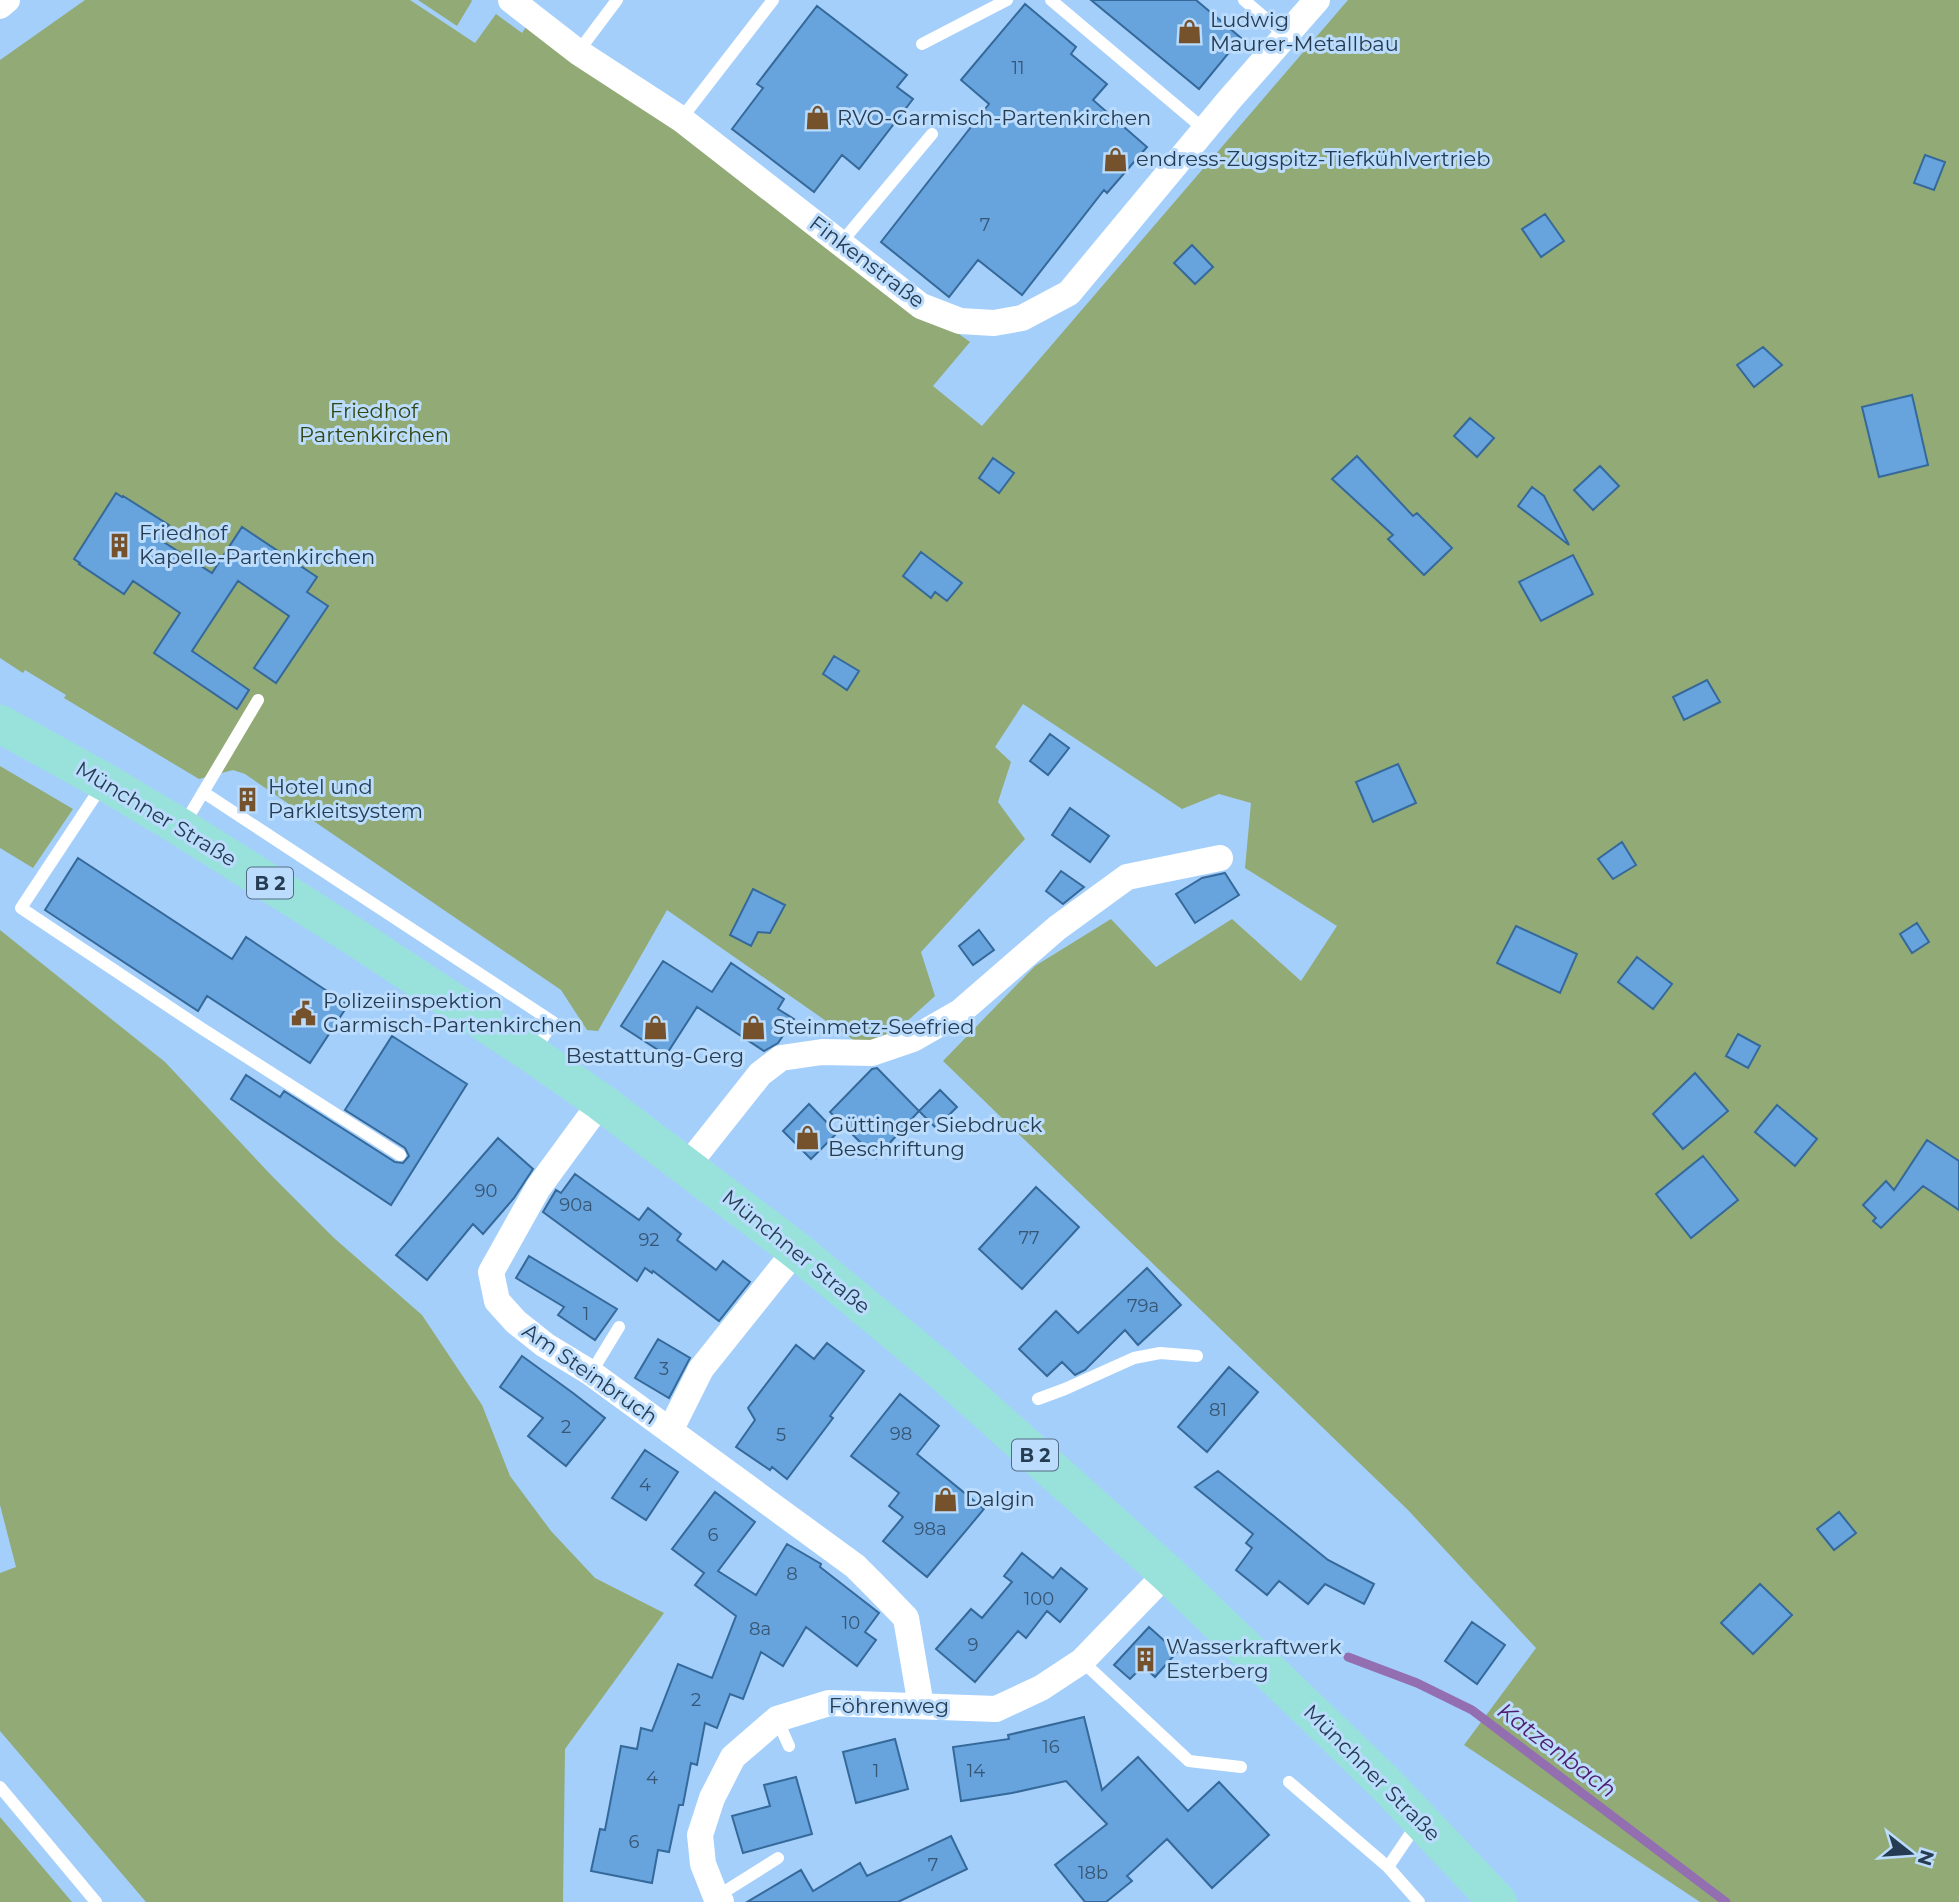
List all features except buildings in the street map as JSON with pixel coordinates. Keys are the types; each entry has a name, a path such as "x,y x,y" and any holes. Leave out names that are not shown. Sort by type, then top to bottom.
{"main road":[{"name":"Münchner Straße","path":"0,724 182,828 533,1054 687,1166 796,1250 935,1365 1167,1573 1325,1724 1498,1902"}],"street":[{"path":"0,6 7,0"},
{"name":"Finkenstraße","path":"511,0 578,52 681,119 922,306 960,321 994,323 1022,317 1069,293 1230,99 1317,0"},
{"path":"687,1166 760,1073 781,1058 822,1052 872,1053 913,1039 960,1012 1057,928 1127,877 1220,858"},
{"name":"Am Steinbruch","path":"601,1102 538,1188 491,1272 497,1301 516,1322 545,1345 591,1373 855,1566 906,1618 921,1706"},
{"name":"Am Steinbruch","path":"670,1431 701,1369 796,1250"},
{"name":"Föhrenweg","path":"718,1900 703,1864 700,1835 712,1798 733,1757 777,1720 830,1703 996,1709 1041,1688 1082,1661 1167,1573"}],"lane":[{"path":"578,52 617,0"},
{"path":"681,119 773,0"},
{"path":"922,44 1007,0"},
{"path":"1051,0 1206,130"},
{"path":"1244,0 1286,36"},
{"path":"840,244 932,134"},
{"path":"182,828 258,700"},
{"path":"105,782 21,908 201,1028 400,1155"},
{"path":"203,792 553,1022 533,1054"},
{"path":"591,1373 619,1326"},
{"path":"1038,1399 1065,1390 1134,1357 1160,1353 1197,1356"},
{"path":"1082,1661 1188,1762 1241,1768"},
{"path":"777,1720 789,1746"},
{"path":"1289,1782 1388,1867 1419,1902"},
{"path":"0,1787 96,1902"},
{"path":"1388,1867 1420,1820"},
{"path":"718,1900 778,1858"}],"green space":[{"name":"Friedhof Partenkirchen","path":"85,0 410,0 475,43 496,14 522,33 528,24 970,342 933,386 982,426 1348,0 1959,0 1959,1902 1700,1902 1464,1745 1536,1648 1408,1510 943,1061 1035,966 1111,919 1156,967 1232,919 1301,981 1337,926 1245,868 1251,803 1219,794 1182,809 1023,704 995,747 1011,762 998,802 1025,839 921,952 935,996 872,1053 667,910 598,1031 587,1030 561,990 245,774 233,770 199,779 64,698 66,695 25,670 23,673 0,658 0,60"},
{"path":"418,0 471,0 472,1 457,26"},
{"path":"0,766 73,809 33,868 0,848"},
{"path":"0,930 165,1062 334,1238 422,1315 482,1405 510,1476 551,1531 595,1578 664,1613 565,1749 563,1902 146,1902 0,1731 0,1573 16,1567 0,1505"},
{"path":"0,1817 72,1902 0,1902"}],"waterway":[{"name":"Katzenbach","path":"1348,1657 1417,1683 1472,1710 1726,1902"}],"place":[{"name":"Ludwig Maurer-Metallbau","path":"1190,32"},
{"name":"RVO-Garmisch-Partenkirchen","path":"817,118"},
{"name":"endress-Zugspitz-Tiefkühlvertrieb","path":"1116,159"},
{"name":"Friedhof Kapelle-Partenkirchen","path":"119,545"},
{"name":"Hotel und Parkleitsystem","path":"248,799"},
{"name":"Polizeiinspektion Garmisch-Partenkirchen","path":"303,1013"},
{"name":"Bestattung-Gerg","path":"655,1027"},
{"name":"Steinmetz-Seefried","path":"753,1027"},
{"name":"Güttinger Siebdruck Beschriftung","path":"808,1137"},
{"name":"Dalgin","path":"945,1499"},
{"name":"Wasserkraftwerk Esterberg","path":"1146,1659"}]}
